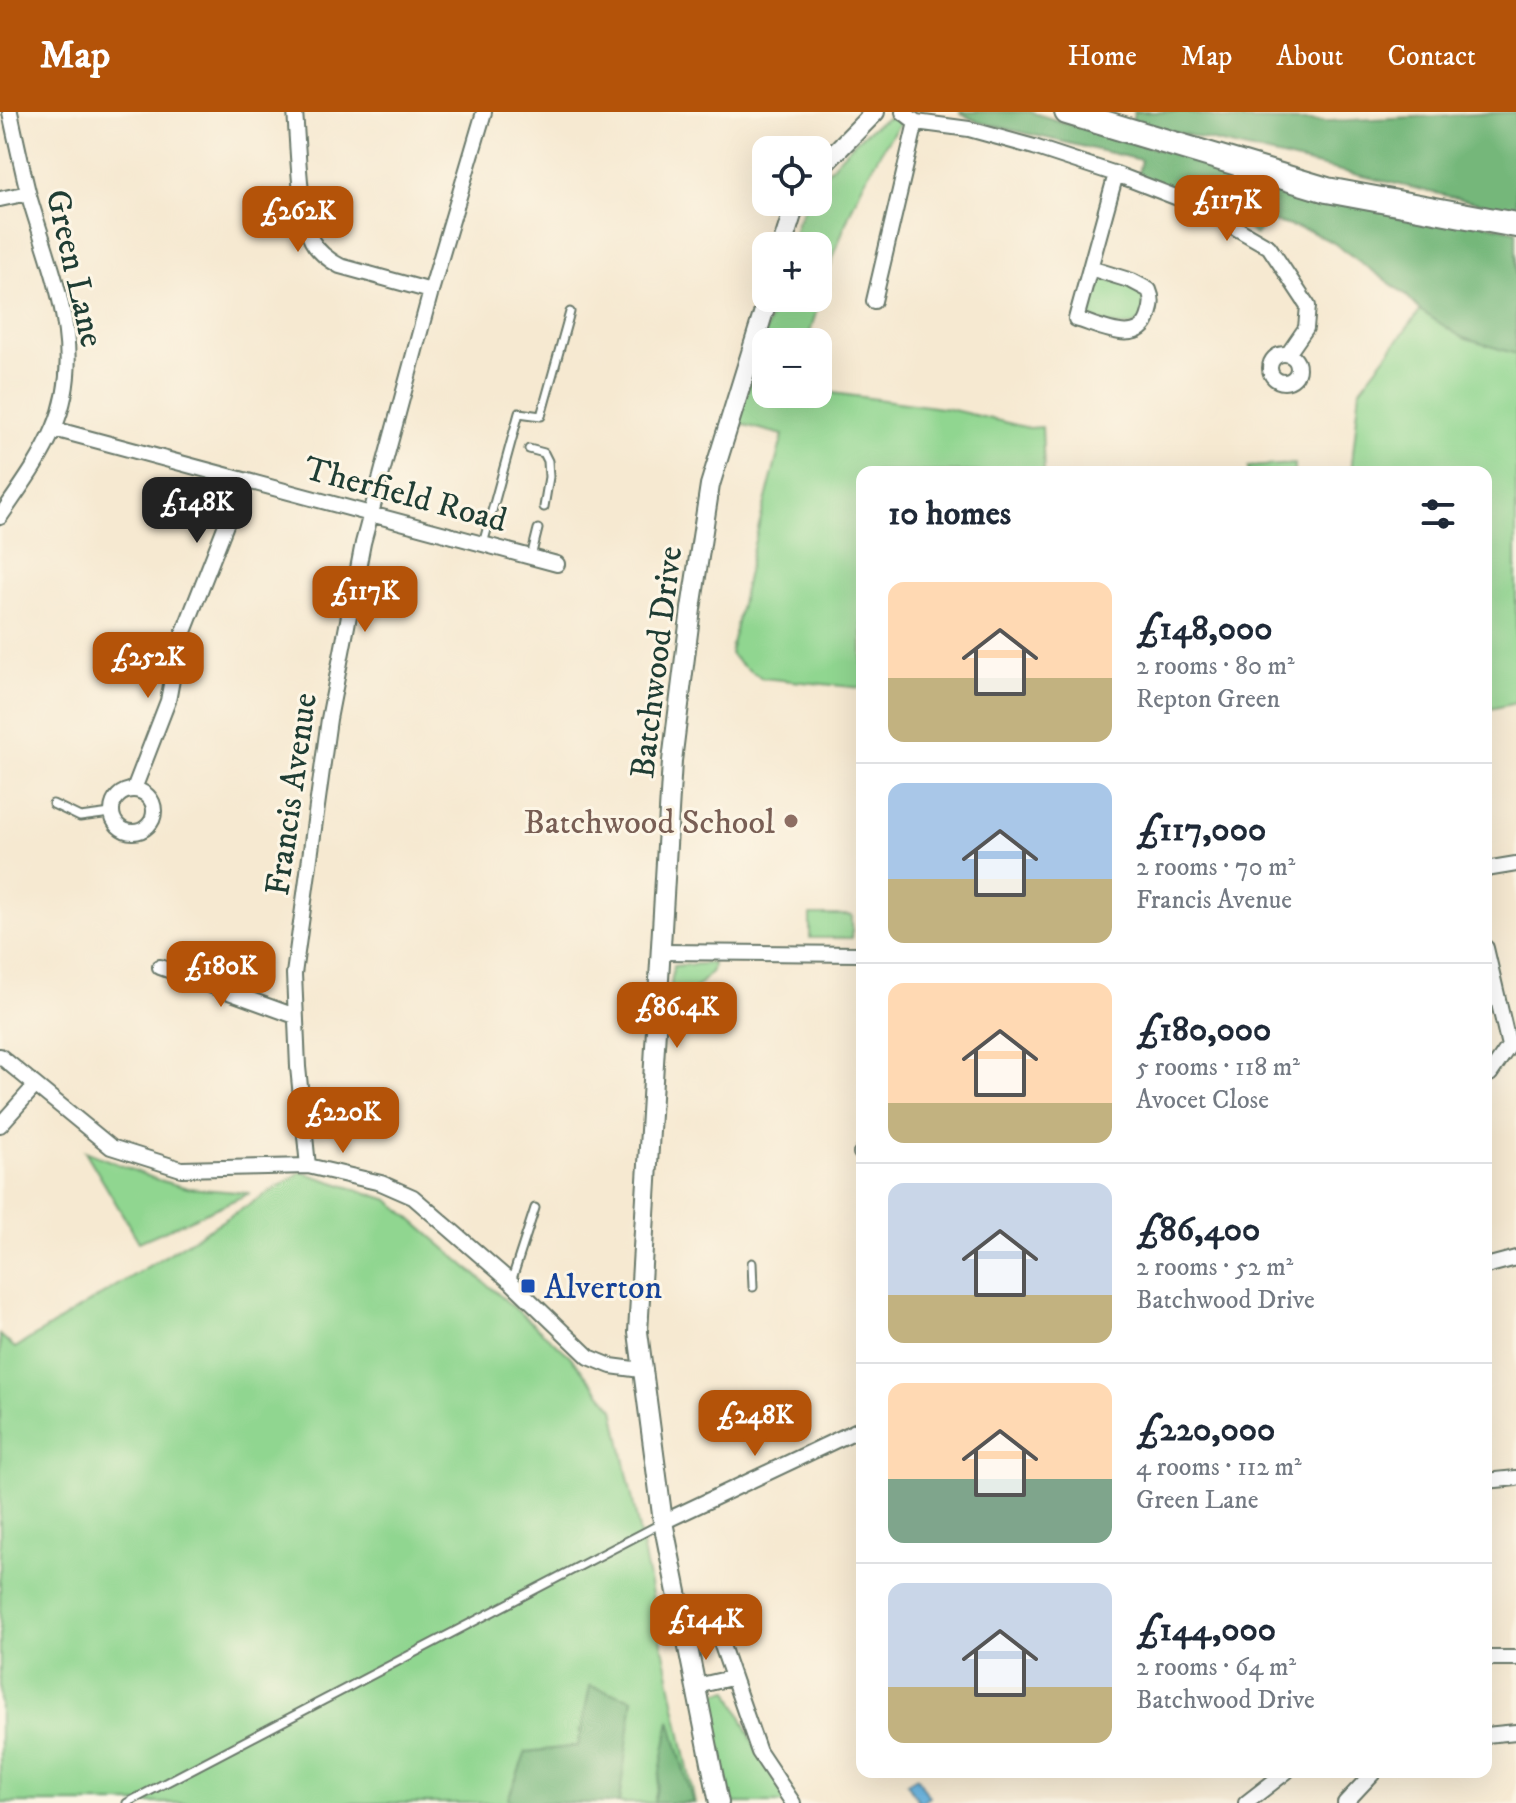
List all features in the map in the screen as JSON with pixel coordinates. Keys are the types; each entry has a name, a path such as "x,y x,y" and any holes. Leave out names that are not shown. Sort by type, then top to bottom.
{"main road":[{"path":"1067,112 1327,190 1516,225"}],"street":[{"name":"Green Lane","path":"0,517 54,429 66,392 69,354 62,306 28,193 10,112"},
{"path":"295,112 305,222 315,246 340,266 431,291"},
{"name":"Francis Avenue","path":"308,1166 298,1067 294,974 329,719 363,543 431,291 484,112"},
{"path":"832,156 875,112"},
{"path":"903,112 916,122 969,129 1116,174 1196,205 1269,247 1308,306 1306,328 1288,354"},
{"path":"874,301 916,122"},
{"path":"1090,268 1132,281 1149,290 1152,295 1150,311 1140,331 1125,333 1076,319 1090,268 1116,174"},
{"path":"0,199 28,193"},
{"name":"Batchwood Drive","path":"719,1803 663,1522 638,1332 672,761 710,485 764,312"},
{"name":"Therfield Road","path":"54,429 557,564"},
{"path":"134,789 168,701 178,647 243,481"},
{"path":"134,789 148,795 154,816 146,828 131,832 118,826 111,813 120,793 134,789"},
{"path":"1492,868 1516,864"},
{"path":"661,952 856,954"},
{"path":"160,967 295,1016"},
{"path":"1492,970 1513,1045 1492,1071"},
{"path":"0,1056 34,1087 111,1147 181,1169 308,1166 381,1183 413,1197 511,1282 589,1357 611,1366 641,1370"},
{"path":"0,1125 34,1087"},
{"path":"1492,1264 1516,1258"},
{"path":"663,1522 856,1431"},
{"path":"1492,1480 1516,1478"},
{"path":"718,1634 759,1752 793,1803"},
{"path":"1492,1658 1516,1658"},
{"path":"697,1686 731,1678"},
{"path":"1492,1734 1516,1732"},
{"path":"1246,1803 1275,1778"},
{"path":"1345,1803 1368,1778"}],"lane":[{"path":"483,544 519,413 541,416 570,312"},
{"path":"529,449 544,453 548,461 544,507"},
{"path":"531,557 538,529"},
{"path":"53,804 80,817 111,813"},
{"path":"511,1282 535,1208"},
{"path":"752,1263 753,1287"},
{"path":"127,1803 663,1522"}],"green space":[{"path":"959,112 1030,112 1127,142 1516,231 1516,703 1492,709 1492,466 1352,466 1360,389 1421,310 1405,294 1334,243 1310,231 1267,220 1256,235 1240,222 1170,187 1141,160 978,122"},
{"path":"959,112 1030,112 1127,142 1516,231 1516,354 1463,338 1421,311 1405,294 1334,243 1310,231 1267,220 1256,235 1199,200 1137,178 1141,160 978,122"},
{"path":"1134,112 1182,112 1235,120 1330,121 1516,112 1516,212 1132,122"},
{"path":"896,116 902,121 856,199 832,262 832,232 795,232 797,223 800,216 832,216 832,166 875,126"},
{"path":"1100,278 1129,286 1140,293 1145,307 1141,320 1132,325 1119,326 1087,315 1085,309 1091,283"},
{"path":"772,312 816,312 811,328 767,328"},
{"path":"752,375 752,408 832,408 832,393 949,409 1029,428 1042,427 1044,466 856,466 856,687 762,678 730,654 754,544 783,435 737,423"},
{"path":"810,915 852,915 852,938 810,938"},
{"path":"713,963 712,971 684,1000 675,1035 666,1037 673,966"},
{"path":"85,1151 158,1180 188,1188 250,1193 139,1242"},
{"path":"302,1172 389,1200 569,1355 614,1409 695,1803 0,1803 0,1335 15,1348"},
{"path":"590,1686 633,1699 619,1803 515,1803 508,1799 526,1752 578,1746"},
{"path":"729,1690 758,1753 791,1803 732,1803 706,1695"},
{"path":"670,1720 693,1803 654,1803"}],"water":[{"path":"918,1778 929,1797 920,1803 907,1783"}],"place":[{"name":"Batchwood School","path":"791,821"},
{"name":"Alverton","path":"528,1286"}]}
